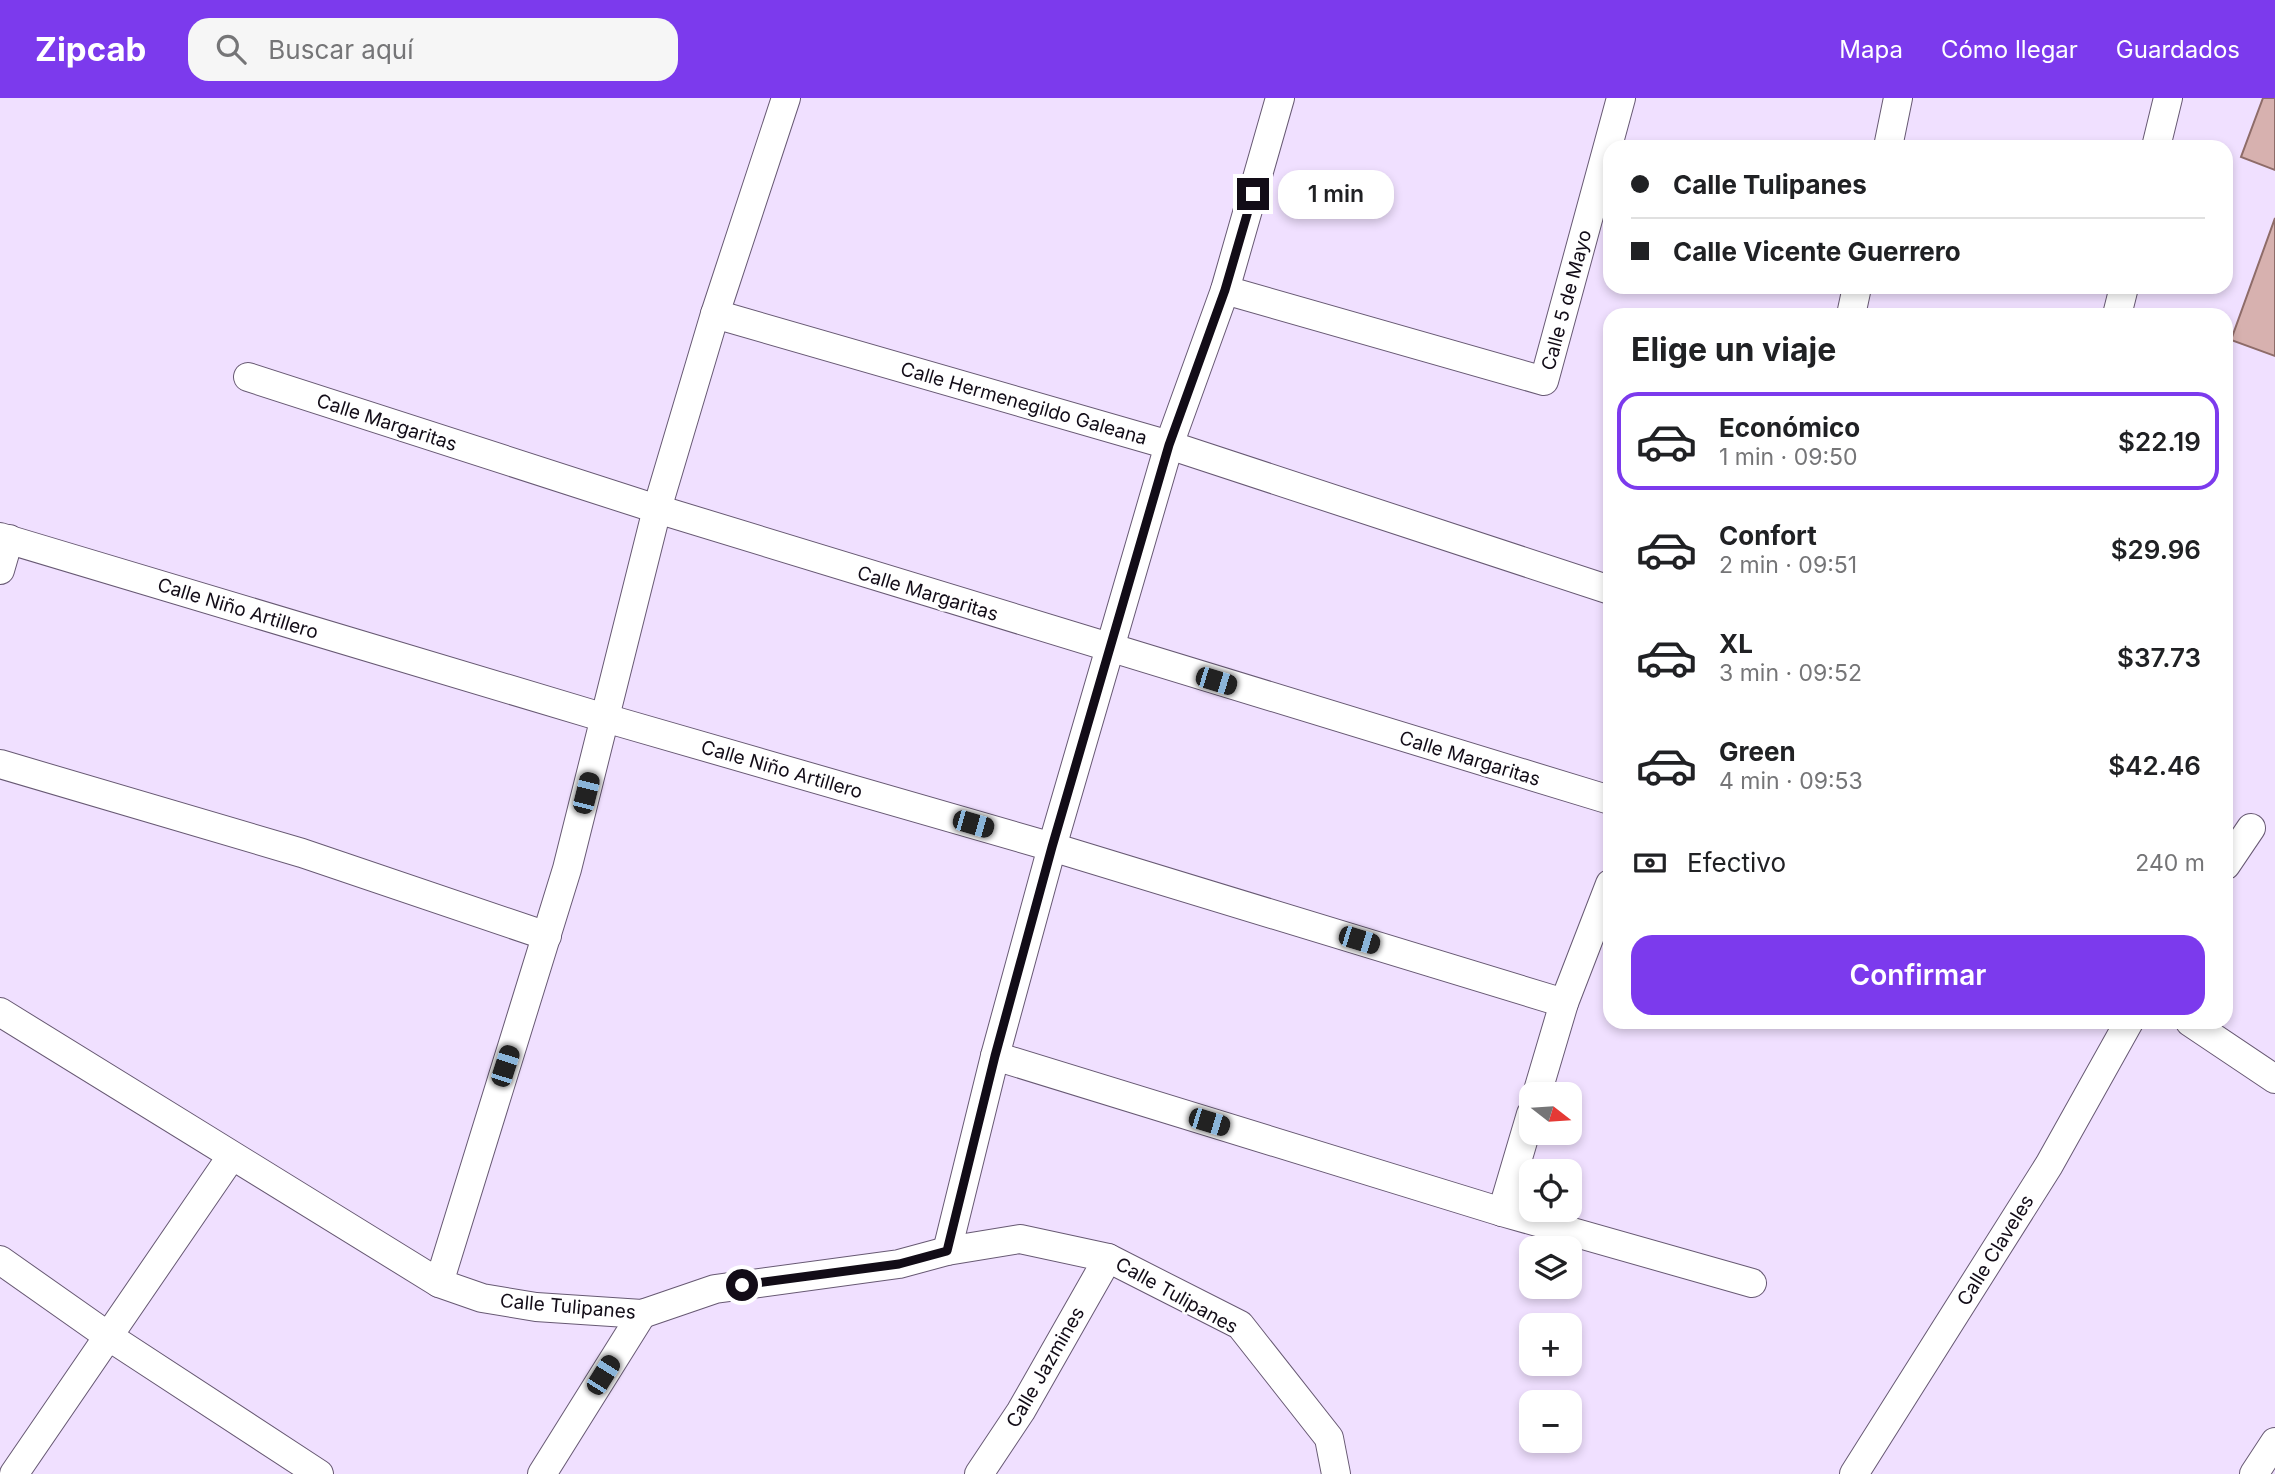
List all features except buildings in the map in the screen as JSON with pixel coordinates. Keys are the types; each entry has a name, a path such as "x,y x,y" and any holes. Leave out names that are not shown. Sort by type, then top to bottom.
{"street":[{"path":"439,1283 479,1144 547,936 657,509 715,314 786,98"},
{"path":"947,1251 995,1056 1052,847 1169,445 1225,290 1280,98"},
{"name":"Calle 5 de Mayo","path":"1610,140 1621,98"},
{"path":"1889,140 1898,98"},
{"path":"2158,140 2168,98"},
{"name":"Calle 5 de Mayo","path":"1225,290 1544,381 1603,164"},
{"name":"Calle Hermenegildo Galeana","path":"715,314 1169,445 1603,588"},
{"name":"Calle Margaritas","path":"248,377 657,509 1603,798"},
{"path":"0,570 5,538"},
{"name":"Calle Niño Artillero","path":"5,538 605,718 1052,847 1564,1003"},
{"path":"0,764 289,849 547,936"},
{"path":"2233,855 2251,828"},
{"path":"1541,1082 1564,1003 1603,902"},
{"name":"Calle Tulipanes","path":"0,1012 439,1283 482,1298 536,1307 642,1314 715,1289 899,1264 947,1251 1020,1239 1108,1258 1240,1325 1329,1438 1336,1474"},
{"name":"Calle Claveles","path":"1853,1474 2049,1164 2125,1029"},
{"path":"2200,1029 2275,1079"},
{"path":"995,1056 1502,1212 1752,1283"},
{"path":"1502,1212 1522,1145"},
{"path":"14,1474 231,1157"},
{"name":"Calle Jazmines","path":"979,1474 1021,1411 1108,1258"},
{"path":"0,1260 108,1336 319,1474"},
{"path":"542,1474 642,1314"},
{"path":"2254,1474 2275,1442"}],"route":[{"path":"742,1285 899,1264 947,1251 995,1056 1052,847 1169,445 1225,290 1253,194"}]}
